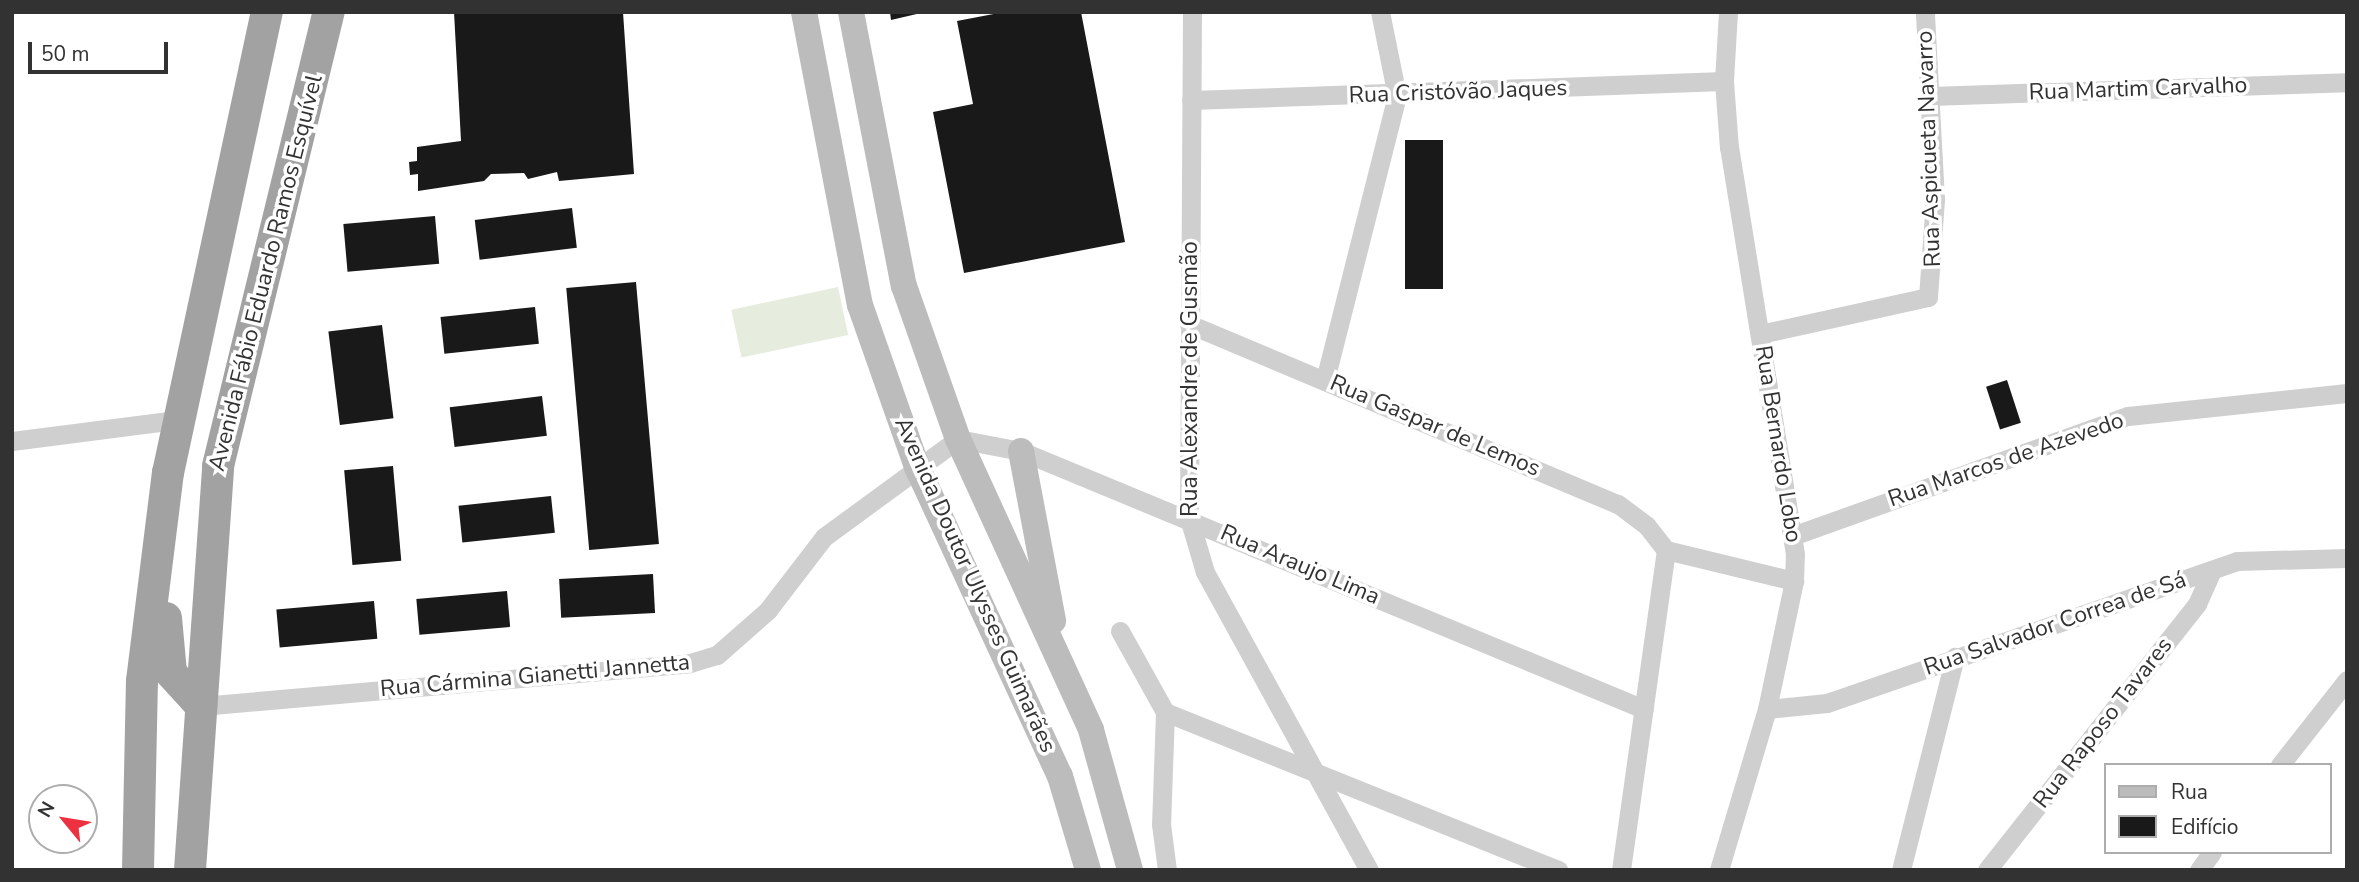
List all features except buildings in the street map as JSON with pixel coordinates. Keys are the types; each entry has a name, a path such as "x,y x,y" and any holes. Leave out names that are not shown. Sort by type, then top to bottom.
{"highway":[{"name":"Avenida Fábio Eduardo Ramos Esquível","path":"138,870 142,681 177,421 267,12"},
{"name":"Avenida Fábio Eduardo Ramos Esquível","path":"190,870 218,466 329,12"},
{"path":"159,542 166,660 201,706"}],"main road":[{"name":"Avenida Doutor Ulysses Guimarães","path":"804,12 851,269 917,467 1030,702 1088,870"},
{"name":"Avenida Doutor Ulysses Guimarães","path":"852,12 904,286 958,439 1091,730 1130,870"},
{"path":"1021,451 1059,657"}],"street":[{"name":"Rua Alexandre de Gusmão","path":"1192,12 1189,518 1205,572 1319,774 1369,870"},
{"path":"1325,380 1397,96 1380,12"},
{"name":"Rua Bernardo Lobo","path":"1719,870 1767,709 1794,581 1795,535 1729,148 1724,81 1728,12"},
{"name":"Rua Aspicueta Navarro","path":"1760,334 1918,303 1933,286 1930,96 1925,12"},
{"name":"Rua Cristóvão Jaques","path":"1191,100 1397,96 1724,81"},
{"name":"Rua Martim Carvalho","path":"1930,96 2347,82"},
{"name":"Rua Gaspar de Lemos","path":"1189,324 1618,504 1647,526 1666,550"},
{"name":"Rua Marcos de Azevedo","path":"1795,535 2128,416 2347,393"},
{"path":"12,441 177,421"},
{"path":"917,467 958,439"},
{"name":"Rua Araujo Lima","path":"958,439 1021,451 1189,518 1644,709"},
{"name":"Rua Cármina Gianetti Jannetta","path":"201,706 690,663 717,656 768,610 824,537 917,467"},
{"path":"1621,870 1666,550 1794,581"},
{"name":"Rua Salvador Correa de Sá","path":"1767,709 1827,703 2237,561 2347,558"},
{"name":"Rua Raposo Tavares","path":"1987,870 2197,604 2212,571"},
{"path":"1120,631 1165,712 1161,824 1167,870"},
{"path":"1901,870 1955,657"},
{"path":"2282,763 2347,680"},
{"path":"1165,712 1559,870"},
{"path":"2199,870 2211,854"}],"shaded area":[{"path":"838,287 848,335 742,358 731,310"}]}
